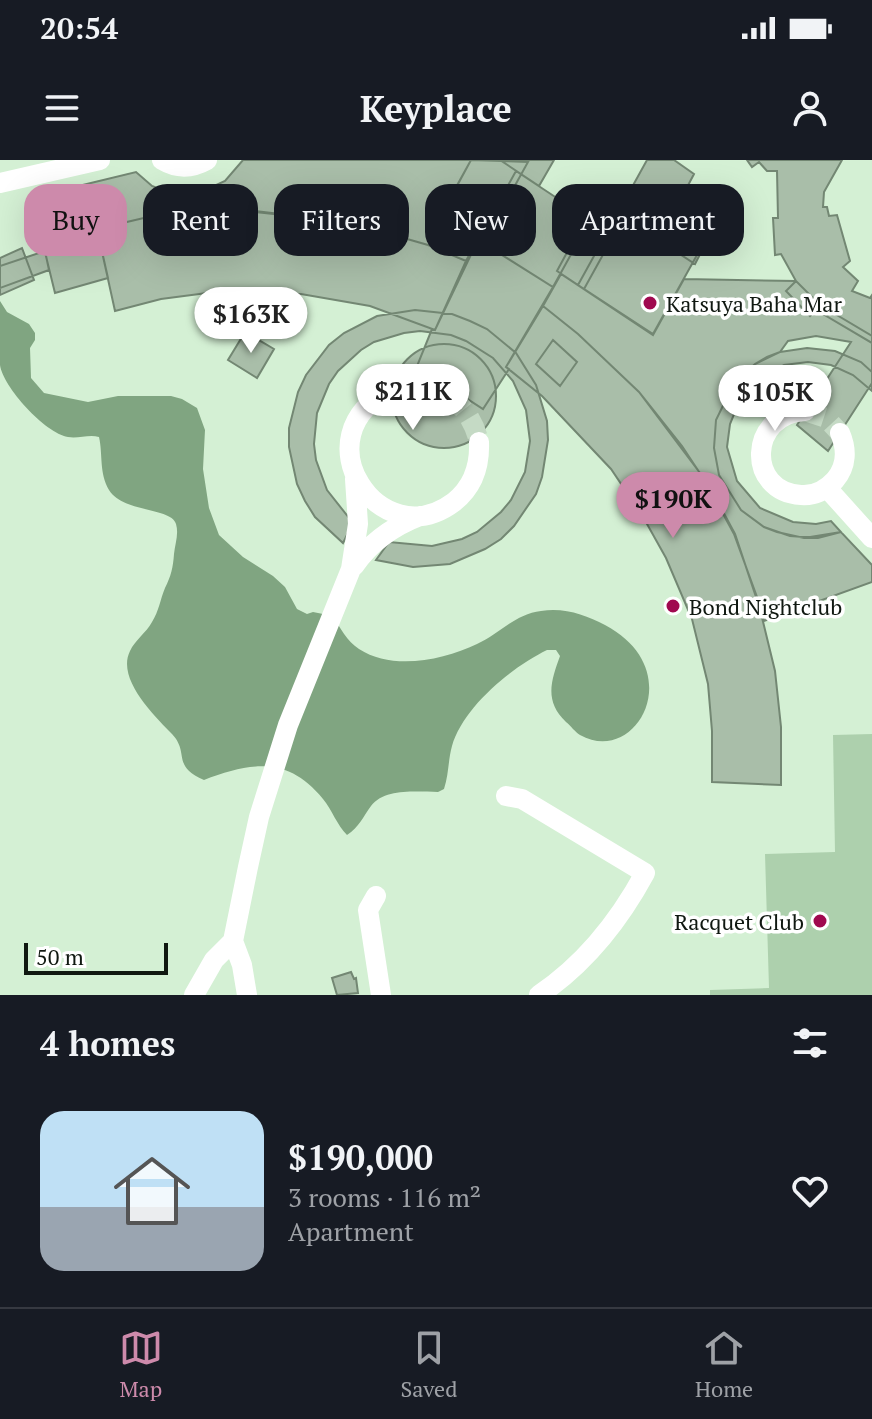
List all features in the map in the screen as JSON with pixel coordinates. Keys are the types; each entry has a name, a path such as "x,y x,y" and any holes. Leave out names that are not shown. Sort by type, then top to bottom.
{"lane":[{"path":"162,160 182,167 207,160"},
{"path":"0,183 95,161"},
{"path":"247,995 242,965 233,941 253,840 305,679 356,550 359,516 349,458 353,427 372,401 391,390"},
{"path":"805,411 786,415 770,427 762,445 762,464 772,482 788,493 808,495 827,488 837,478 845,453 840,433"},
{"path":"351,569 391,531 448,506 470,484 478,463 479,442"},
{"path":"355,479 368,496 385,509 406,515 428,514"},
{"path":"827,488 872,538"},
{"path":"506,796 522,799 645,873 606,934 580,962 539,995"},
{"path":"376,896 368,910 381,995"},
{"path":"194,995 214,960 233,941"}],"shaded area":[{"path":"0,160 872,160 872,995 0,995"},
{"path":"0,301 7,312 29,324 35,333 30,348 31,378 44,393 88,402 118,396 171,396 197,408 205,430 203,469 209,508 219,535 243,557 285,587 297,609 307,614 313,612 333,616 347,638 359,649 372,656 402,661 418,661 464,650 532,613 558,610 582,615 605,625 631,644 645,666 649,688 645,709 635,726 619,738 601,741 576,732 559,714 552,698 552,682 560,656 556,650 547,650 504,678 467,717 452,746 444,789 384,796 371,806 347,835 310,785 282,769 238,769 204,780 194,775 184,764 177,741 139,696 128,673 127,662 132,647 154,618 170,576 176,524 165,515 125,503 109,490 102,471 99,437 59,434 26,408 9,385 0,365"},
{"name":"Racquet Club","path":"872,734 872,995 710,995 710,990 769,988 765,854 835,852 833,735"}],"building":[{"path":"243,160 471,160 458,184 425,184 425,244 409,240 409,184 274,184 274,213 258,211 258,184 218,184 225,181"},
{"path":"471,160 528,162 516,184 458,184"},
{"path":"500,160 554,160 539,186"},
{"path":"647,160 674,160 694,174 689,184 634,184"},
{"path":"747,160 842,160 824,192 823,207 827,207 829,216 837,215 850,261 843,267 858,281 852,291 870,298 872,295 872,343 816,310 810,316 786,291 796,281 781,254 775,255 773,218 778,218 777,171 767,171 759,162 752,167"},
{"path":"516,171 536,184 509,184"},
{"path":"136,172 150,184 143,184 143,218 127,222 127,184 87,184"},
{"path":"536,184 552,195 552,256 570,256 553,287 504,256 536,256"},
{"path":"258,212 274,214 274,256 409,256 409,240 425,244 425,256 454,256 466,261 435,330 370,306 301,294 207,293 161,299 115,311 103,256 127,256 127,222 143,218 143,256 258,256"},
{"path":"22,248 34,280 0,295 0,258"},
{"path":"30,256 46,256 49,270 0,288 0,266"},
{"path":"46,256 103,256 108,278 55,293"},
{"path":"470,256 504,256 553,287 506,367 509,369 483,409 417,366 432,329 435,330"},
{"path":"565,256 602,256 584,289 557,271"},
{"path":"594,256 696,256 653,334 578,285"},
{"path":"683,256 699,256 695,264"},
{"path":"561,274 653,335 684,279 796,281 820,305 872,336 872,383 828,451 797,425 851,342 816,336 788,341 780,352 755,364 734,383 716,420 714,448 719,475 741,510 764,527 790,536 818,538 841,532 872,565 872,582 764,621 735,534 682,446 639,392 578,334 543,306"},
{"path":"543,306 578,334 639,392 703,477 734,534 757,597 775,671 781,727 781,785 712,782 708,684 692,619 666,558 611,469 542,396 506,367"},
{"path":"415,310 452,314 470,321 487,329 516,353 536,385 547,421 548,440 536,494 501,539 450,564 413,567 376,560 389,542 432,546 477,532 511,500 525,472 530,441 526,410 513,381 493,358 451,335 420,331 374,342 338,371 317,413 314,444 316,460 327,490 353,523 343,543 315,517 297,484 289,447 289,428 298,392 306,375 329,345 344,333 377,316"},
{"path":"245,332 274,349 257,378 228,360"},
{"path":"553,340 577,362 560,386 536,364"},
{"path":"444,344 464,348 481,359 492,376 496,396 492,416 481,433 464,444 444,448 424,444 407,433 396,416 392,396 396,376 407,359 424,348"},
{"path":"807,348 835,351 861,362 872,372 872,391 853,375 831,365 808,362 784,365 754,383 739,402 730,424 727,447 737,481 760,508 793,522 816,524 831,521 841,532 804,538 764,527 741,510 719,475 714,448 716,420 734,383 767,357"},
{"path":"351,972 356,978 358,993 337,995 332,978"}],"tunnel":[{"path":"391,390 421,387 447,395 467,414 479,442"},
{"path":"805,411 826,418 840,433"}],"place":[{"name":"Katsuya Baha Mar","path":"650,303"},
{"name":"Bond Nightclub","path":"673,606"},
{"name":"Racquet Club","path":"820,921"}]}
